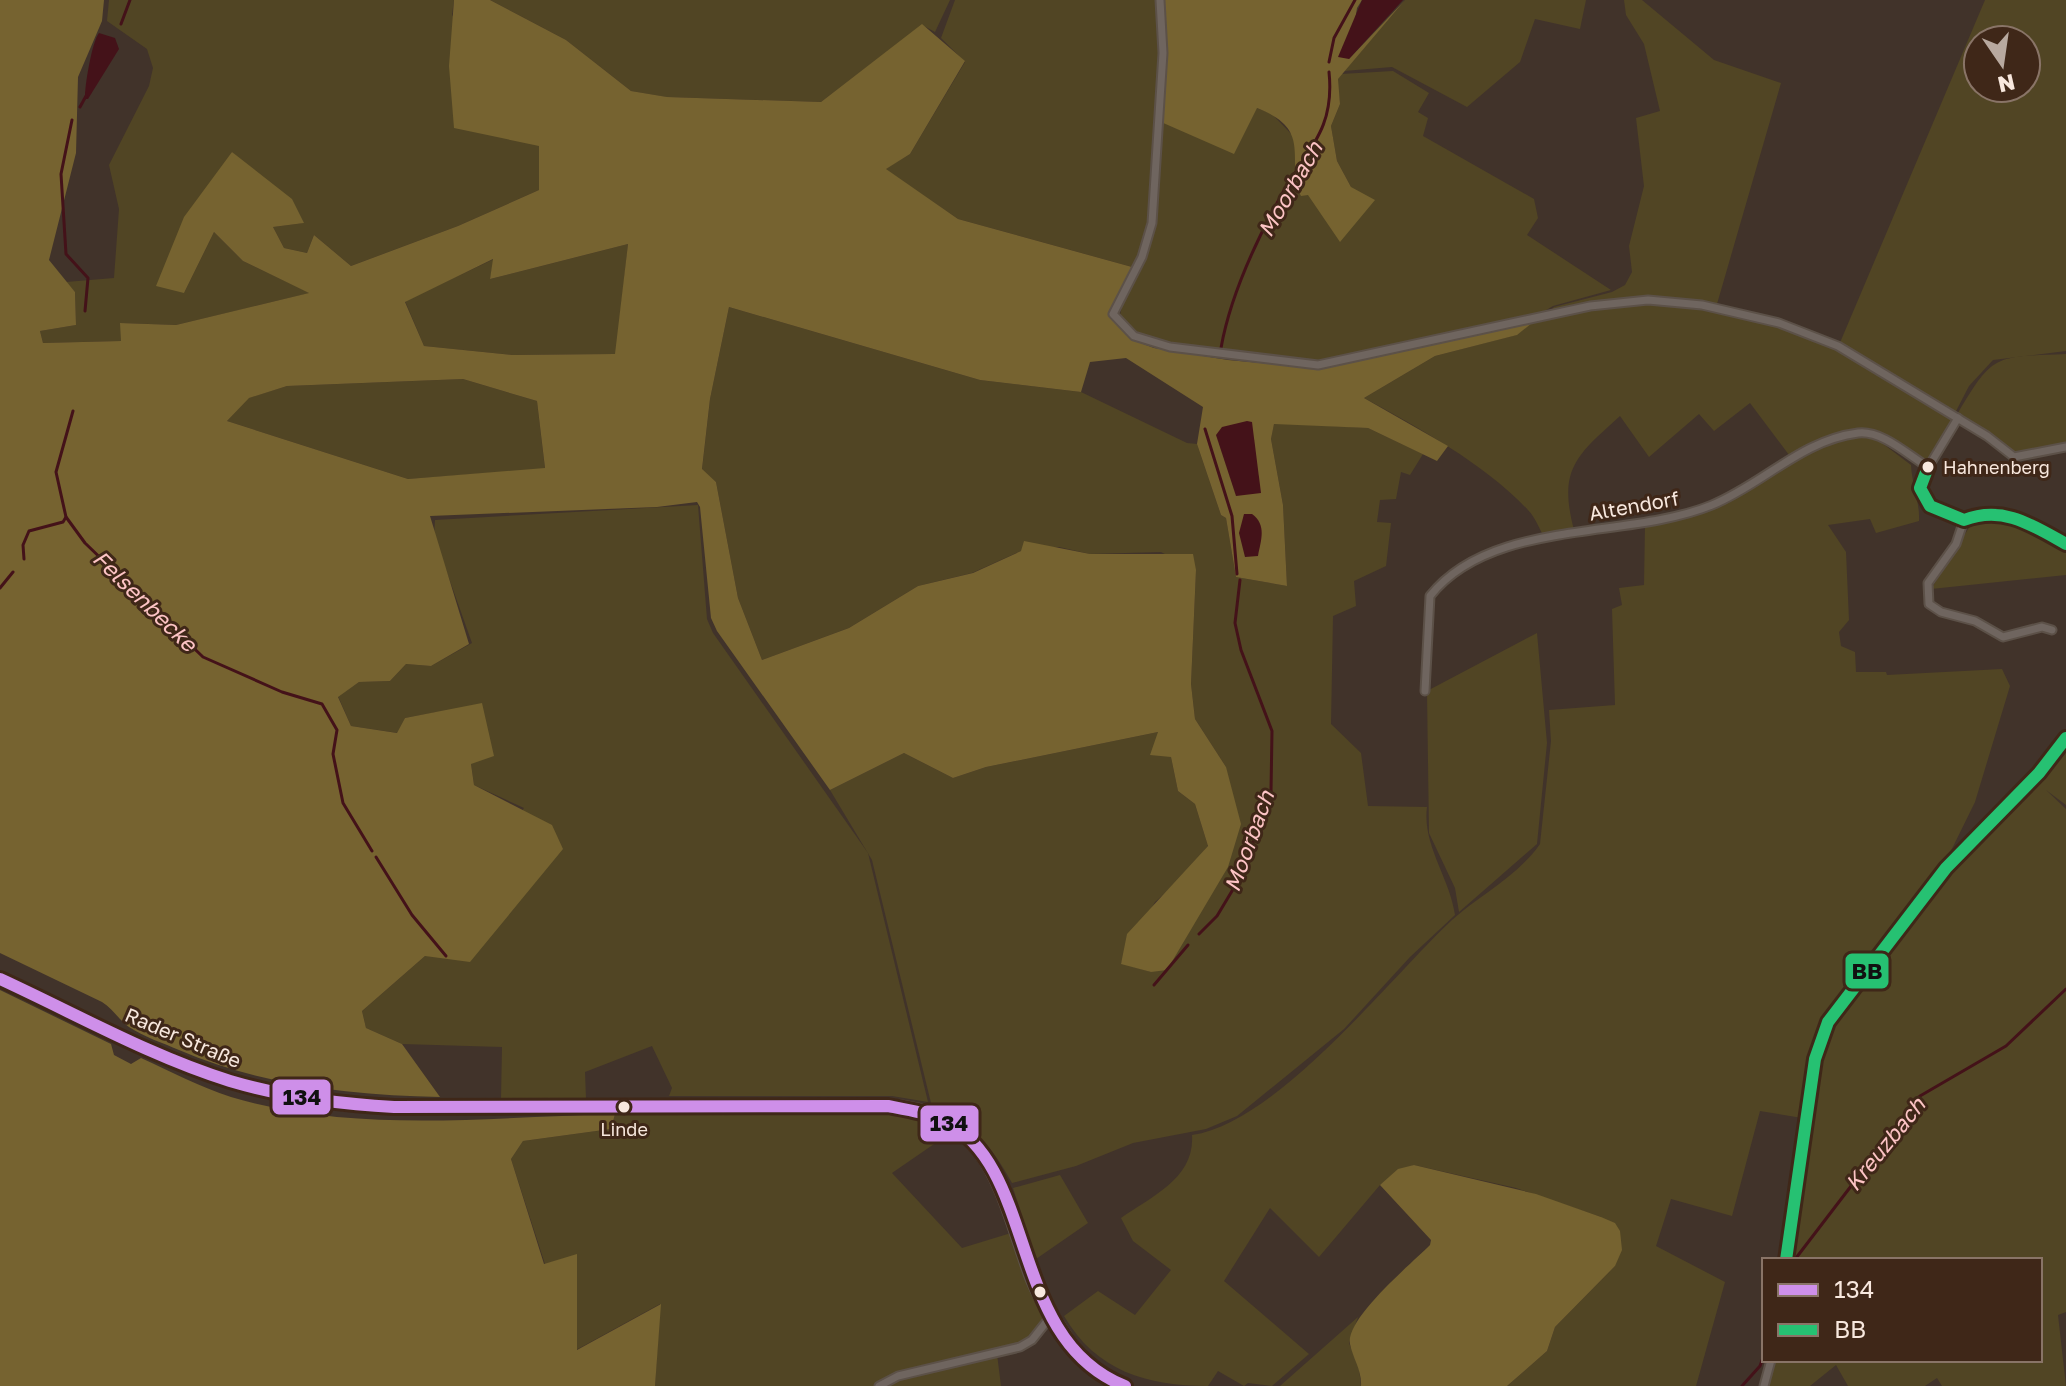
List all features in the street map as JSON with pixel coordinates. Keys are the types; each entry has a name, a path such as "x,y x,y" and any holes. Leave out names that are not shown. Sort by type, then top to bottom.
{"main road":[{"name":"Rader Straße","path":"0,979 207,1073 297,1097 360,1105 828,1106 907,1108 932,1113 952,1124 972,1142 995,1173 1030,1275 1051,1316"},
{"path":"1051,1316 1083,1359 1119,1385"}],"street":[{"path":"1160,0 1163,53 1152,223 1142,257 1113,314 1134,336 1195,351 1318,365 1590,306 1648,300 1702,305 1779,323 1838,346 1958,418 2014,457 2066,447"},
{"path":"1958,418 1920,481 1924,501 1964,520"},
{"name":"Altendorf","path":"1425,691 1430,596 1457,568 1474,559 1540,540 1645,523 1711,506 1790,457 1855,433 1877,435 1928,467"},
{"path":"2052,630 2042,627 2003,637 1975,621 1941,612 1929,604 1928,583 1956,544 1964,520 1985,511 2004,512 2066,544"},
{"path":"1786,1258 1815,1059 1822,1036 1946,868 2039,773 2066,738"},
{"path":"879,1386 898,1376 1020,1347 1032,1340 1051,1316"},
{"path":"1764,1386 1770,1362"}],"shaded area":[{"path":"0,0 104,0 102,21 78,77 76,153 49,260 75,292 76,325 40,331 43,343 121,341 120,323 176,325 309,293 243,261 214,232 184,293 156,286 184,217 232,152 292,199 304,223 273,227 284,248 307,253 314,235 351,266 458,226 539,190 539,146 454,128 449,66 454,0 490,0 566,40 631,91 667,97 821,102 922,24 965,61 910,154 886,169 958,219 1132,267 1112,316 1130,339 1154,348 1228,360 1318,368 1537,319 1517,335 1435,356 1364,398 1448,446 1437,461 1368,428 1274,424 1271,439 1283,505 1287,586 1236,577 1226,518 1221,515 1197,444 1203,407 1126,358 1090,362 1081,392 980,380 729,307 710,399 702,469 716,482 738,598 762,660 849,628 918,586 973,573 1021,551 1024,541 1090,554 1193,554 1196,570 1191,684 1195,719 1226,767 1241,824 1228,867 1167,970 1151,972 1121,964 1127,934 1208,846 1195,804 1178,791 1171,757 1150,755 1158,732 986,767 953,778 904,753 830,790 717,631 711,618 697,502 657,507 430,516 469,644 431,666 406,664 390,681 359,682 338,697 351,726 397,733 405,718 482,703 494,756 471,764 474,785 552,825 563,849 470,962 425,956 362,1011 366,1028 402,1044 440,1097 373,1094 307,1086 211,1062 141,1034 125,1024 102,1002 0,953","holes":["628,244 615,354 512,355 424,346 405,302 493,259 490,279","463,379 537,401 545,468 408,479 227,421 249,398 287,386"]},
{"path":"109,0 454,0 452,15 540,146 539,190 458,226 351,266 314,235 307,253 284,248 273,227 303,223 232,152 184,293 214,232 243,261 310,293 176,325 121,323 121,341 43,343 40,331 76,325 75,292 66,282 114,278 119,209 109,165 149,86 153,68 147,49 107,21"},
{"path":"490,0 950,0 935,32 922,25 821,102 666,97 631,91 566,40"},
{"path":"955,0 1157,0 1158,138 1149,214 1142,244 1132,267 958,219 885,169 910,154 965,62 941,38"},
{"path":"1162,0 1362,0 1357,8 1349,59 1405,0 1338,79 1340,104 1331,126 1337,161 1351,187 1375,200 1340,242 1308,195 1301,196 1292,135 1275,117 1257,108 1234,154 1161,122"},
{"path":"1362,0 1403,0 1349,59 1338,57"},
{"path":"1405,0 1586,0 1580,29 1535,19 1520,62 1467,107 1392,67 1344,71"},
{"path":"1624,0 1642,0 1714,60 1781,83 1717,304 1648,299 1548,313 1554,307 1612,292 1625,285 1632,272 1629,246 1644,186 1636,118 1660,111 1644,44 1626,15"},
{"path":"1985,0 2066,0 2066,351 1993,360 1969,386 1954,415 1839,345 1962,54 1962,104 2042,104 2042,24 1975,24"},
{"path":"99,33 115,38 119,49 88,99 85,99 89,65"},
{"path":"1393,71 1429,93 1418,112 1428,118 1423,136 1534,199 1538,218 1527,235 1611,290 1553,306 1538,315 1317,362 1218,352 1155,340 1134,330 1120,315 1153,232 1161,122 1257,108 1272,114 1296,139 1298,189 1351,187 1337,161 1331,126 1340,104 1337,79 1341,74"},
{"path":"628,244 616,354 512,355 424,346 405,301 494,259 490,279"},
{"path":"1648,302 1746,316 1817,338 1869,365 1955,418 1927,465 1877,434 1850,433 1789,455 1750,403 1714,431 1699,414 1649,457 1620,416 1592,442 1574,465 1568,492 1574,530 1544,537 1530,513 1492,477 1429,434 1364,398 1435,356 1516,335 1537,319 1591,307"},
{"path":"729,307 980,380 1081,392 1187,443 1197,444 1221,515 1226,518 1236,577 1287,586 1283,505 1271,439 1274,423 1368,428 1423,454 1410,475 1401,472 1396,499 1380,500 1377,522 1391,523 1386,566 1354,581 1356,606 1333,616 1331,724 1361,753 1368,806 1427,807 1432,848 1455,915 1410,957 1344,1029 1237,1116 1206,1129 1133,1143 1076,1166 1012,1183 979,1136 931,1103 872,860 830,790 904,753 953,778 986,767 1158,732 1171,757 1178,791 1195,804 1208,845 1226,767 1195,719 1191,684 1196,570 1161,552 1090,554 1059,547 1021,551 972,573 918,586 849,628 762,660 738,598 716,482 702,470 710,399","holes":["1207,847 1186,936 1151,972 1121,963 1155,902 1182,878"]},
{"path":"2066,354 2066,446 2017,456 1957,415 1979,380 1998,362 2024,356"},
{"path":"463,379 537,401 545,469 408,479 227,421 248,398 287,386"},
{"path":"1252,422 1261,493 1236,496 1216,435 1222,427"},
{"path":"1860,434 1878,440 1911,465 1919,521 1876,533 1870,519 1828,525 1846,552 1849,620 1839,632 1841,646 1855,652 1856,672 1886,672 1887,675 2002,669 2010,686 1975,802 1943,867 1825,1020 1813,1049 1802,1118 1760,1111 1732,1216 1671,1199 1656,1246 1725,1282 1696,1386 1507,1386 1547,1351 1555,1327 1615,1266 1601,1217 1516,1188 1414,1165 1380,1185 1319,1257 1270,1208 1224,1281 1309,1354 1272,1386 1248,1383 1244,1386 1218,1371 1208,1386 1164,1383 1125,1372 1091,1350 1064,1316 1098,1291 1135,1315 1171,1270 1133,1241 1121,1218 1158,1193 1179,1174 1187,1163 1192,1135 1225,1124 1260,1104 1295,1077 1452,920 1510,875 1540,844 1551,741 1549,710 1615,705 1612,609 1622,605 1619,588 1644,585 1645,525 1712,508 1793,458"},
{"path":"698,505 707,619 713,633 868,853 928,1102 892,1096 669,1096 672,1088 652,1046 585,1072 586,1098 501,1099 502,1047 402,1044 366,1028 362,1011 425,956 524,808 474,785 471,764 437,712 405,718 398,733 351,726 338,696 359,682 390,681 406,664 431,666 472,643 434,536 435,520"},
{"path":"1244,514 1252,514 1260,523 1262,533 1258,556 1245,557 1239,533"},
{"path":"1993,516 2066,551 2066,575 1931,589 1970,526 1977,519"},
{"path":"1537,633 1547,743 1537,844 1459,912 1455,888 1429,833 1427,691"},
{"path":"2066,745 2066,805 2046,790 2066,809 2066,1312 2058,1315 2066,1386 1942,1386 1937,1378 1925,1386 1848,1386 1836,1365 1810,1386 1768,1386 1774,1362 2042,1362 2042,1258 1793,1258 1792,1245 1818,1060 1833,1025 1948,874 2036,782"},
{"path":"0,990 111,1044 114,1055 131,1064 141,1058 219,1093 278,1108 325,1116 422,1120 615,1114 611,1129 523,1141 511,1159 544,1264 577,1254 577,1350 661,1304 655,1386 0,1386"},
{"path":"827,1109 892,1112 953,1131 892,1173 962,1248 1011,1233 1048,1317 1027,1343 897,1374 876,1386 655,1386 660,1304 576,1350 577,1255 545,1264 511,1159 523,1141 611,1129 615,1114"},
{"path":"1414,1165 1536,1194 1615,1223 1620,1231 1622,1250 1615,1266 1555,1327 1547,1351 1507,1386 1361,1386 1350,1344 1351,1333 1368,1307 1430,1245 1431,1240 1380,1185 1398,1169"},
{"path":"1060,1175 1088,1223 1036,1259 1013,1188"},
{"path":"1358,1317 1349,1343 1359,1368 1361,1386 1280,1386"},
{"path":"997,1354 1001,1386 884,1386 897,1378"}],"waterway":[{"name":"Felsenbecke","path":"121,24 130,0"},
{"name":"Moorbach","path":"1329,62 1334,38 1355,0"},
{"name":"Moorbach","path":"1221,348 1231,309 1254,249 1282,194 1324,124 1330,92 1329,72"},
{"name":"Felsenbecke","path":"80,107 86,96"},
{"name":"Felsenbecke","path":"72,120 61,174 66,254 88,278 85,311"},
{"name":"Felsenbecke","path":"73,411 56,472 66,517 85,543 203,657 282,692 322,704 337,730 333,754 343,803 372,851"},
{"name":"Moorbach","path":"1205,429 1232,516 1237,574"},
{"path":"24,559 23,545 29,531 63,522 66,517"},
{"path":"0,588 13,572"},
{"name":"Moorbach","path":"1199,934 1217,916 1241,876 1271,792 1272,731 1241,650 1235,623 1240,580"},
{"name":"Felsenbecke","path":"376,857 412,915 446,956"},
{"name":"Moorbach","path":"1154,985 1188,945"},
{"name":"Kreuzbach","path":"1796,1258 1920,1096 2006,1046 2066,989"},
{"name":"Kreuzbach","path":"1742,1386 1762,1360"}],"transit line":[{"name":"BB","path":"1928,467 1920,488 1930,506 1964,520 1992,515 2017,519 2066,544"},
{"name":"BB","path":"1786,1258 1815,1059 1828,1022 1946,868 2039,773 2066,738"},
{"name":"134","path":"0,979 142,1047 200,1071 250,1087 312,1099 394,1107 888,1106 933,1116 947,1122 976,1145 997,1177 1041,1295 1061,1332 1087,1363 1125,1386"}],"place":[{"name":"Hahnenberg","path":"1928,467"},
{"name":"Linde","path":"624,1107"}]}
